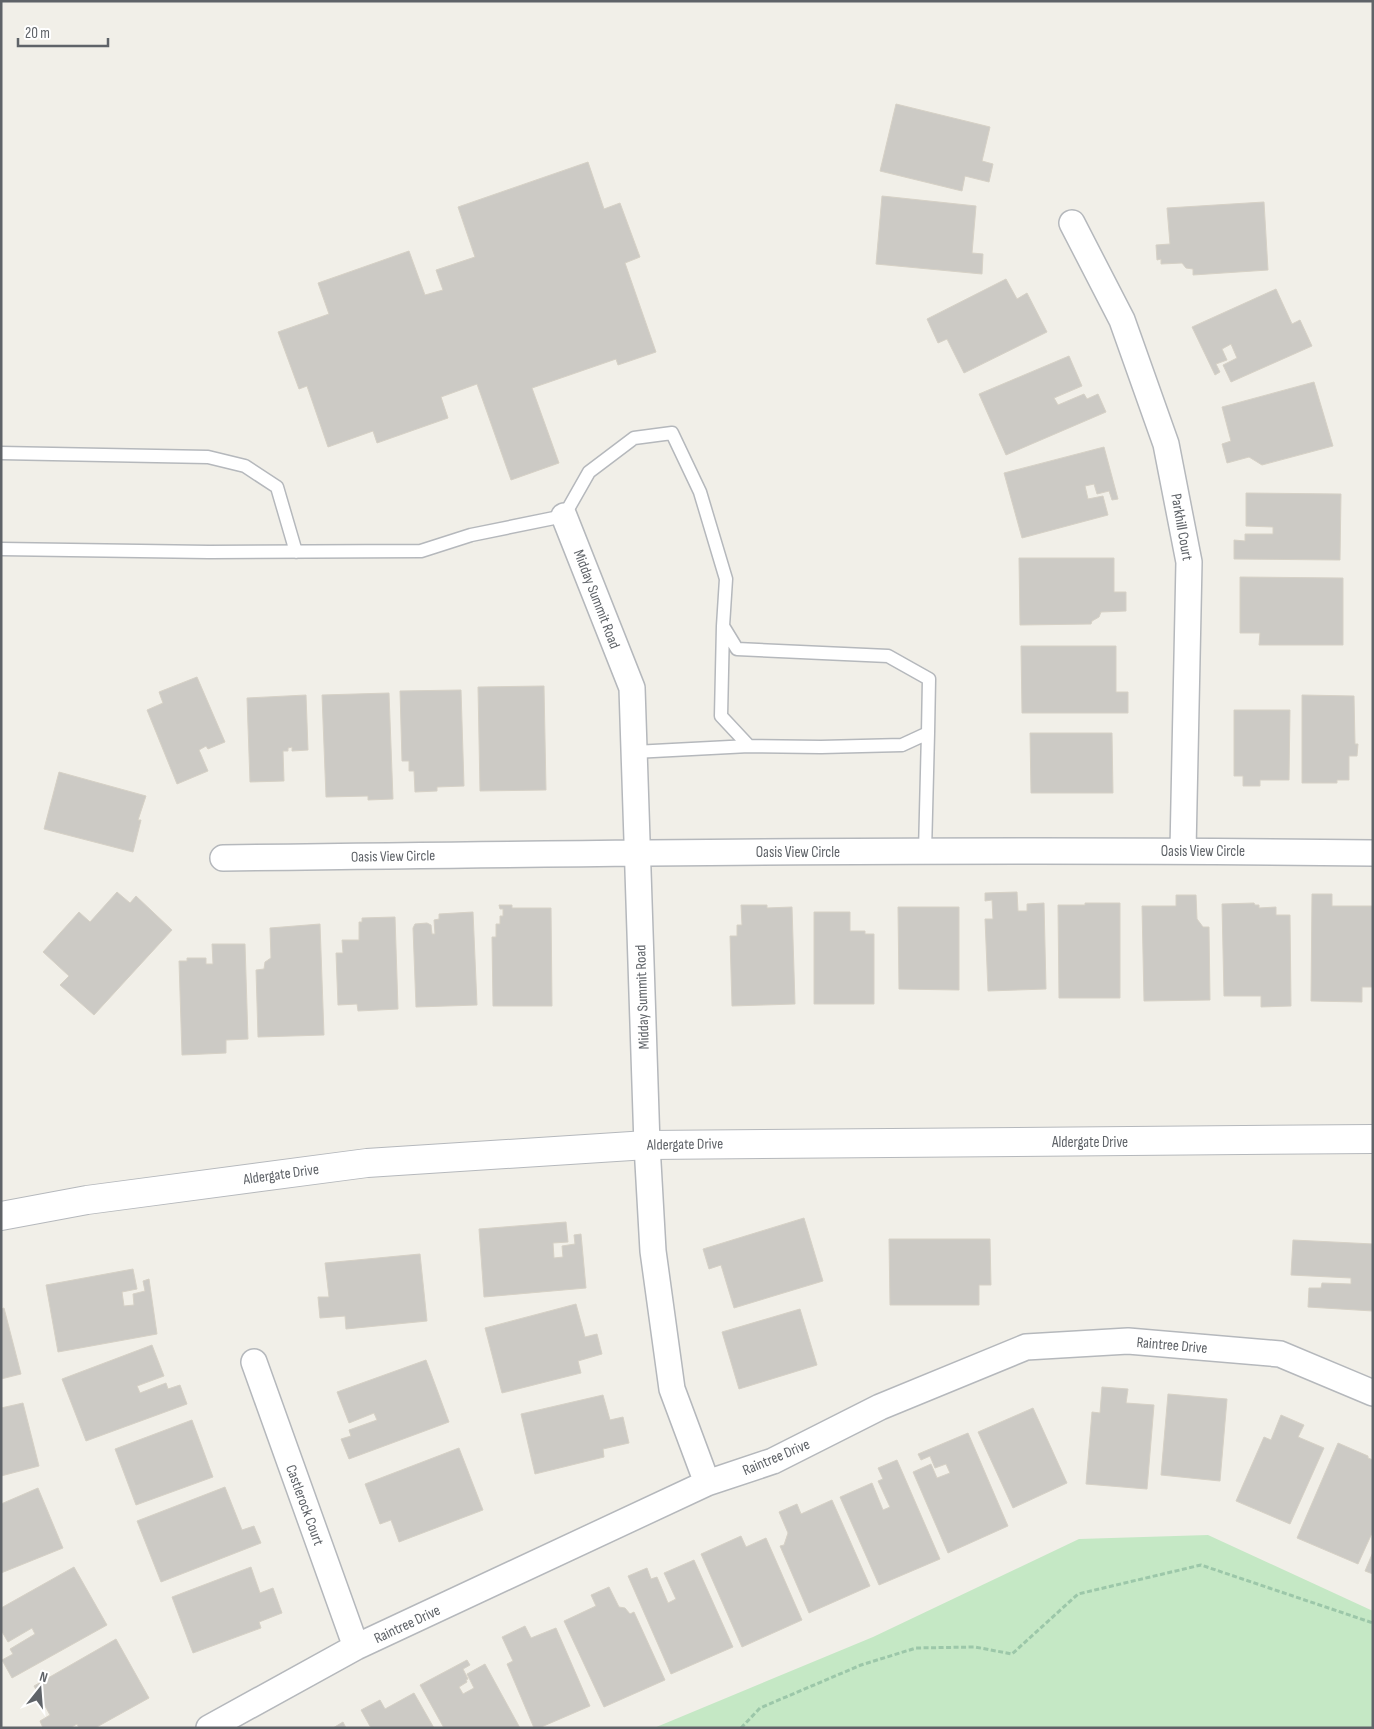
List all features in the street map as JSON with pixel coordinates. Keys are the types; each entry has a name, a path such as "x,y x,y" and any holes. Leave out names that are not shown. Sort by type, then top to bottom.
{"street":[{"name":"Parkhill Court","path":"1072,223 1122,320 1166,444 1189,562 1183,850"},
{"name":"Midday Summit Road","path":"564,516 632,688 647,1145 653,1251 672,1389 707,1483"},
{"name":"Oasis View Circle","path":"223,858 637,853 1183,850 1373,853"},
{"name":"Aldergate Drive","path":"1,1216 87,1200 367,1163 647,1145 1373,1139"},
{"name":"Raintree Drive","path":"209,1728 356,1647 707,1483 772,1462 880,1407 1026,1347 1128,1341 1280,1354 1373,1393"},
{"name":"Castlerock Court","path":"254,1362 356,1647"}],"lane":[{"path":"1,549 296,552 421,551 471,535 564,516 589,472 634,438 672,433 700,492 726,579 721,716 749,746"},
{"path":"1,453 208,457 245,466 277,487 296,552"},
{"path":"723,626 737,649 888,656 929,679 925,852"},
{"path":"634,752 749,746 902,745 928,733"}],"path":[{"path":"741,1728 760,1708 861,1665 916,1648 975,1647 1012,1654 1078,1594 1201,1565 1373,1623"}],"green space":[{"path":"1208,1535 1373,1611 1373,1728 654,1728 873,1637 1079,1539"}],"building":[{"path":"896,104 990,127 982,161 993,164 989,182 965,176 962,191 880,171"},
{"path":"588,162 604,209 620,203 640,257 625,263 656,352 618,365 616,359 532,388 559,463 511,480 477,384 441,397 448,418 377,443 373,431 328,447 307,386 299,389 278,332 329,314 318,283 409,251 425,295 443,290 436,270 475,257 458,207"},
{"path":"882,196 976,206 972,253 983,254 982,274 876,264"},
{"path":"1264,202 1268,270 1193,275 1193,269 1186,268 1182,263 1161,264 1161,259 1157,260 1156,245 1170,244 1167,208"},
{"path":"1006,279 1017,299 1027,293 1047,332 964,373 947,339 938,343 927,319"},
{"path":"1276,289 1292,324 1300,320 1312,346 1231,382 1223,365 1237,358 1231,344 1222,349 1227,360 1216,364 1220,372 1215,375 1192,327"},
{"path":"1069,356 1082,386 1054,398 1058,405 1084,394 1087,399 1098,394 1106,412 1006,455 979,394"},
{"path":"1314,382 1333,446 1262,465 1249,457 1227,463 1222,444 1231,441 1222,407"},
{"path":"1104,447 1118,499 1112,500 1109,491 1097,494 1094,484 1085,486 1088,499 1103,496 1108,515 1022,538 1004,473"},
{"path":"1246,493 1341,494 1340,560 1234,559 1234,540 1245,541 1245,534 1273,534 1273,527 1246,526"},
{"path":"1019,558 1114,558 1114,592 1126,592 1126,611 1101,612 1099,617 1092,621 1091,624 1020,625"},
{"path":"1240,577 1343,578 1343,645 1259,645 1260,633 1240,633"},
{"path":"1021,646 1116,646 1116,692 1128,692 1128,713 1022,713"},
{"path":"197,677 225,742 208,749 206,746 199,750 208,771 177,784 147,710 163,703 159,692"},
{"path":"544,686 546,790 480,791 478,687"},
{"path":"461,690 464,786 437,787 437,791 415,792 414,771 409,771 409,761 402,761 400,691"},
{"path":"389,693 393,799 368,800 368,796 326,797 322,695"},
{"path":"306,695 308,750 292,751 292,747 288,748 288,751 283,751 284,781 250,782 247,698"},
{"path":"1302,695 1354,696 1355,744 1358,744 1357,756 1349,756 1349,780 1337,780 1337,783 1302,783"},
{"path":"1234,710 1290,710 1289,780 1260,780 1260,786 1243,786 1243,776 1234,776"},
{"path":"1030,733 1112,733 1113,793 1031,793"},
{"path":"59,772 146,796 138,820 141,820 133,852 44,829"},
{"path":"117,892 130,903 136,896 172,930 94,1015 60,985 69,976 43,952 79,912 90,922"},
{"path":"1017,892 1018,911 1027,911 1027,904 1044,903 1046,989 988,991 985,919 993,919 992,900 985,901 985,893"},
{"path":"1312,894 1332,894 1332,906 1373,906 1373,987 1362,987 1362,1002 1311,1001"},
{"path":"1176,895 1196,895 1197,919 1203,927 1209,927 1210,1000 1144,1001 1142,906 1176,906"},
{"path":"1085,903 1120,903 1120,998 1059,998 1058,905 1085,905"},
{"path":"1254,903 1259,905 1259,908 1276,907 1276,915 1290,915 1291,1006 1261,1007 1261,996 1224,996 1222,904"},
{"path":"499,905 512,905 512,908 551,908 552,1006 493,1006 492,937 496,937 496,924 500,924 500,916 503,916 503,909 500,909"},
{"path":"741,905 767,905 767,908 792,907 795,1004 732,1006 730,936 737,936 737,925 742,925"},
{"path":"898,907 959,907 959,990 899,989"},
{"path":"473,912 477,1005 416,1007 413,928 415,924 427,923 431,925 432,934 435,934 434,920 439,919 439,914"},
{"path":"814,912 850,912 850,931 865,931 865,934 874,934 874,1004 814,1004"},
{"path":"395,917 398,1009 358,1011 357,1004 338,1005 336,953 343,953 342,940 359,940 359,922 362,922 362,918"},
{"path":"320,924 324,1035 258,1037 256,970 264,969 265,962 271,958 270,928"},
{"path":"212,944 245,944 248,1039 226,1040 226,1053 182,1055 179,961 187,961 187,958 206,958 206,964 213,964"},
{"path":"804,1218 823,1281 734,1308 721,1265 709,1269 703,1249"},
{"path":"566,1222 568,1242 553,1243 554,1258 563,1257 562,1246 575,1244 574,1235 581,1234 586,1288 484,1297 479,1229"},
{"path":"889,1239 990,1239 991,1285 979,1285 979,1305 890,1305"},
{"path":"1293,1240 1373,1244 1373,1311 1308,1307 1309,1288 1321,1288 1322,1283 1351,1284 1351,1278 1291,1275"},
{"path":"420,1254 427,1321 346,1329 345,1316 320,1318 318,1297 329,1297 325,1263"},
{"path":"133,1269 137,1289 122,1292 124,1306 134,1305 133,1294 145,1291 143,1281 149,1279 157,1334 58,1352 46,1285"},
{"path":"576,1304 585,1337 597,1334 602,1354 578,1361 581,1373 502,1393 485,1328"},
{"path":"4,1308 21,1374 1,1379 1,1309"},
{"path":"800,1309 817,1365 739,1389 722,1332"},
{"path":"152,1345 164,1376 137,1386 140,1393 166,1383 168,1389 180,1385 187,1404 86,1441 62,1379"},
{"path":"426,1360 449,1422 349,1459 341,1439 351,1436 349,1430 377,1420 374,1413 349,1423 337,1392"},
{"path":"1102,1387 1128,1389 1126,1403 1154,1405 1147,1489 1086,1484 1092,1412 1100,1413"},
{"path":"1168,1394 1227,1399 1220,1481 1161,1475"},
{"path":"603,1395 610,1420 623,1417 629,1443 603,1449 604,1457 535,1474 521,1414"},
{"path":"23,1403 39,1466 1,1476 1,1408"},
{"path":"1033,1408 1067,1483 1013,1508 978,1432"},
{"path":"1281,1415 1304,1425 1298,1437 1324,1448 1290,1524 1236,1501 1264,1437 1271,1440"},
{"path":"192,1420 213,1477 136,1505 115,1449"},
{"path":"968,1433 1008,1526 948,1553 913,1472 931,1464 937,1478 950,1473 946,1464 935,1468 930,1456 921,1460 918,1454"},
{"path":"1338,1443 1373,1460 1373,1531 1358,1564 1297,1538"},
{"path":"459,1448 483,1510 399,1542 391,1520 380,1524 365,1484"},
{"path":"897,1460 940,1559 879,1585 840,1497 872,1483 883,1510 890,1507 878,1481 883,1479 878,1468"},
{"path":"225,1487 242,1530 254,1526 261,1543 161,1582 137,1521"},
{"path":"38,1488 63,1548 1,1573 1,1504"},
{"path":"832,1500 870,1586 809,1613 780,1546 784,1545 788,1533 779,1512 797,1504 801,1514"},
{"path":"741,1536 746,1547 766,1538 802,1620 742,1647 701,1554"},
{"path":"1373,1552 1373,1574 1365,1571"},
{"path":"694,1560 733,1647 671,1674 628,1576 647,1568 651,1579 657,1577 668,1603 676,1599 664,1573"},
{"path":"74,1567 107,1625 12,1678 2,1660 13,1654 10,1649 35,1634 32,1628 8,1642 1,1630 1,1608"},
{"path":"251,1567 260,1593 273,1588 282,1613 259,1622 261,1628 193,1653 172,1597"},
{"path":"609,1587 619,1607 625,1608 630,1614 634,1612 665,1680 604,1707 564,1621 596,1606 591,1595"},
{"path":"525,1626 531,1638 556,1628 590,1706 539,1728 534,1728 507,1664 513,1661 502,1637"},
{"path":"116,1639 149,1698 95,1728 79,1728 77,1724 70,1728 43,1728 40,1721 50,1715 34,1686"},
{"path":"467,1660 470,1665 463,1669 468,1679 466,1680 467,1682 459,1687 463,1694 474,1688 467,1674 485,1664 520,1728 444,1728 420,1685"},
{"path":"414,1693 434,1728 371,1728 361,1710 380,1700 385,1709"},
{"path":"343,1722 346,1728 333,1728"}]}
